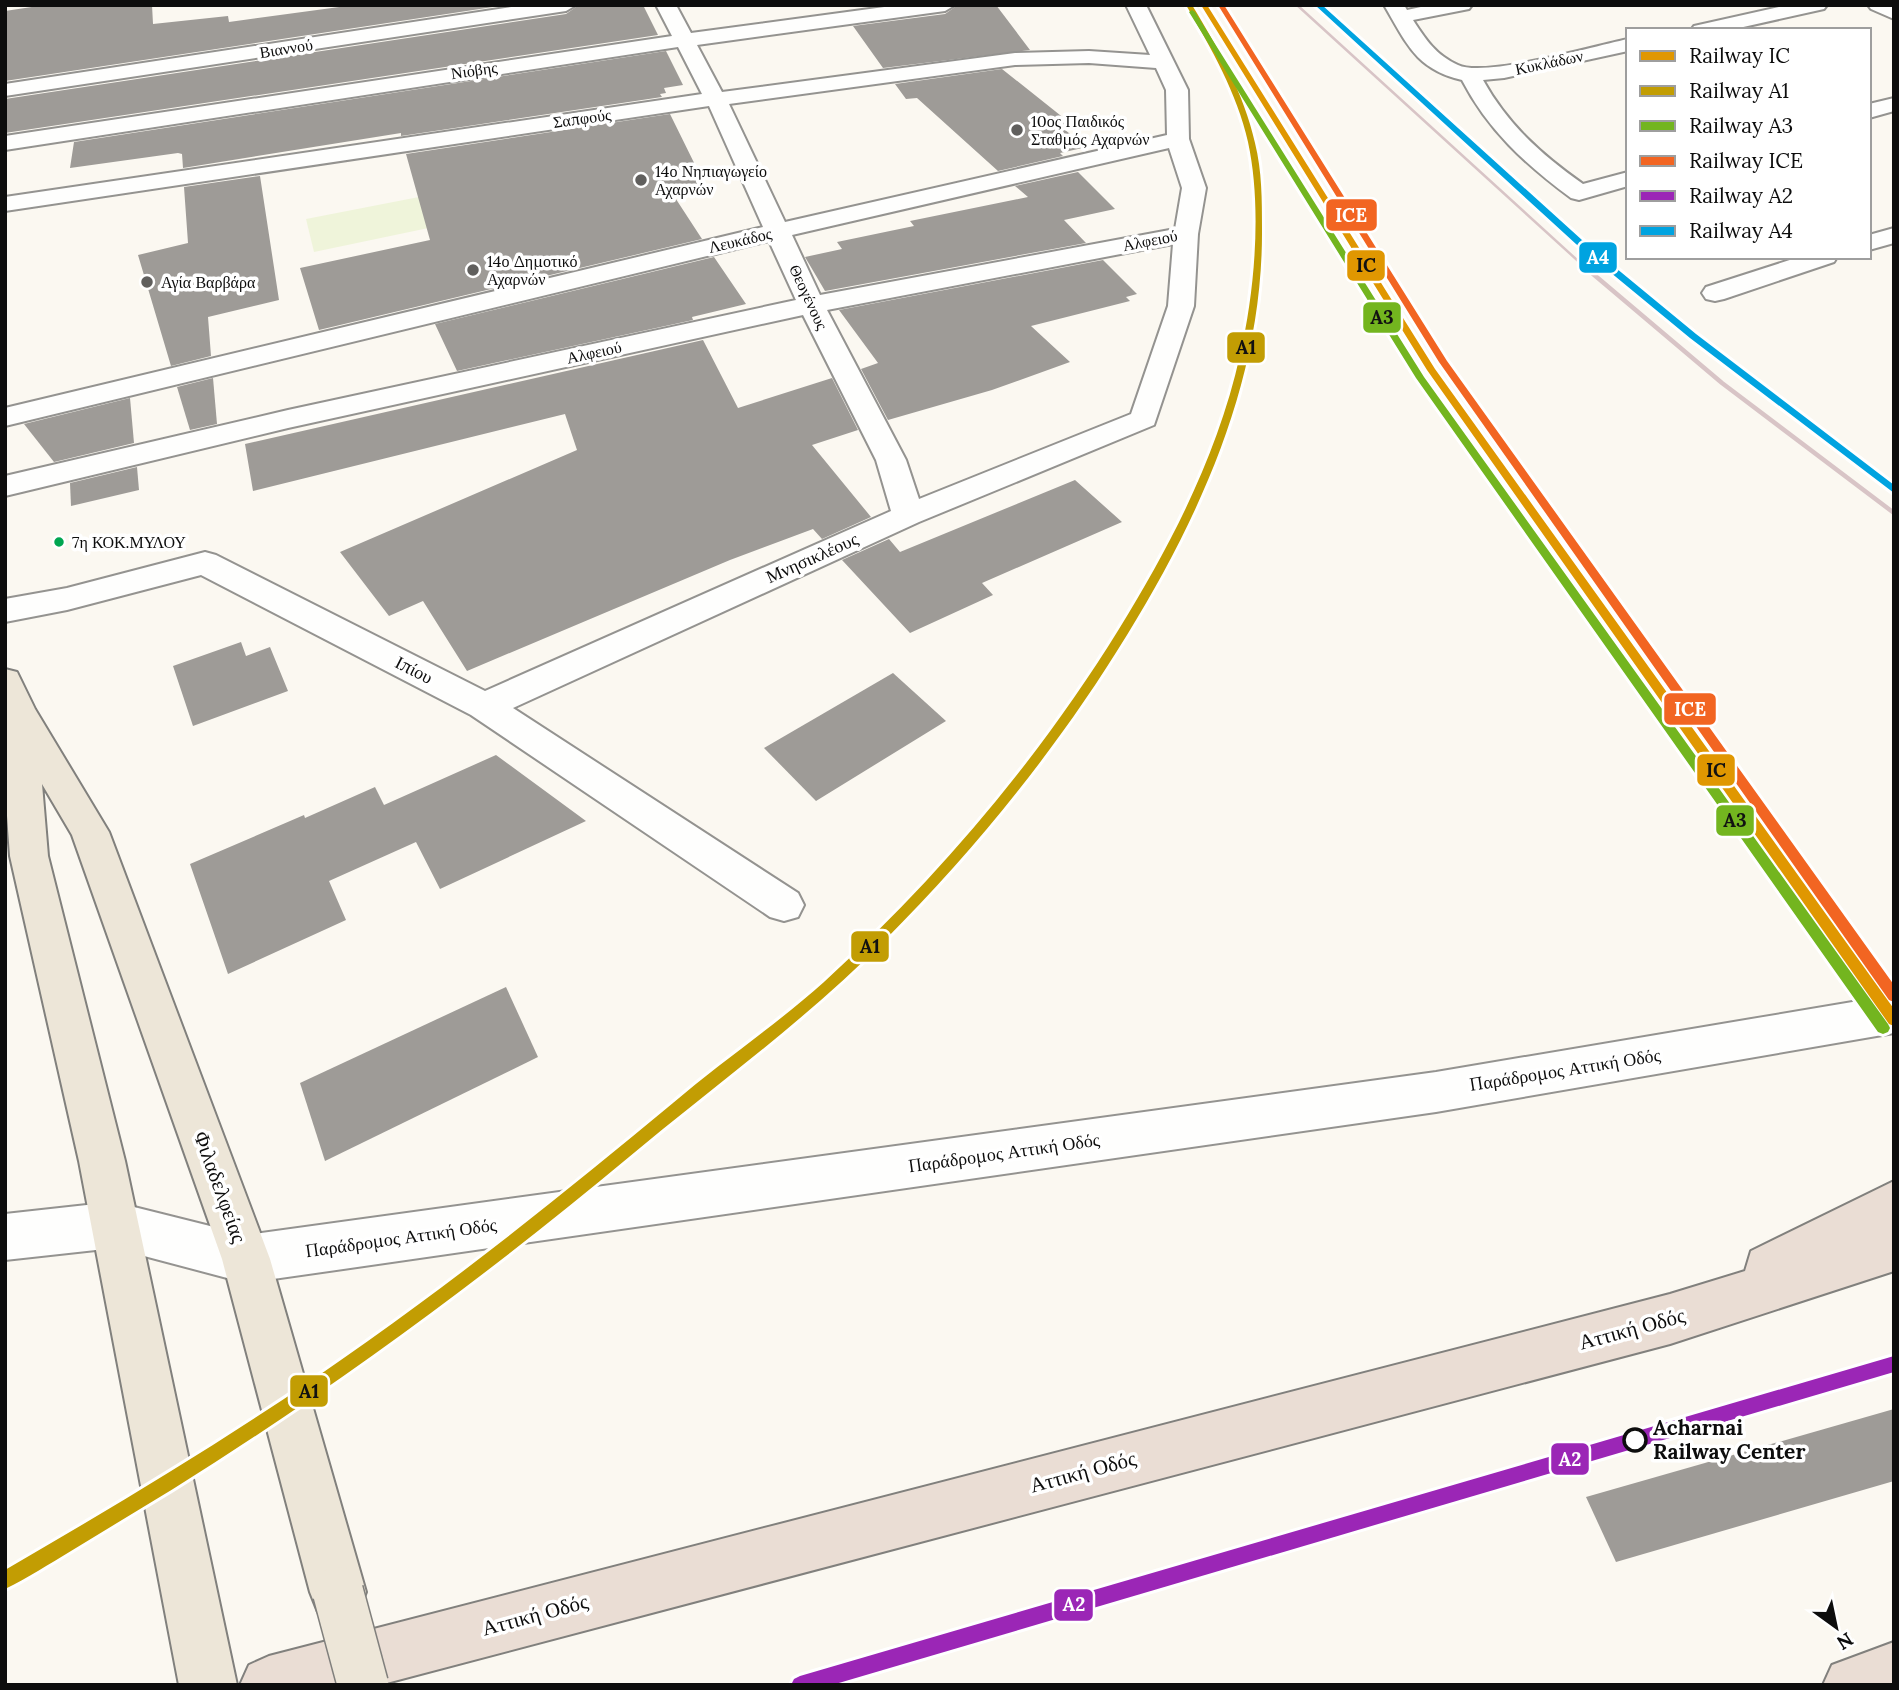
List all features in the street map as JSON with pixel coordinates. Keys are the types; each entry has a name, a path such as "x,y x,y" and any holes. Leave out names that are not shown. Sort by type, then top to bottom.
{"highway":[{"path":"1670,1319 1894,1203"},
{"name":"Αττική Οδός","path":"269,1685 1670,1319 1894,1247"},
{"path":"1852,1685 1894,1670"}],"main road":[{"name":"Φιλαδελφείας","path":"10,703 29,856 114,1225 178,1549 208,1685"},
{"name":"Φιλαδελφείας","path":"10,703 90,832 246,1259 363,1685"}],"street":[{"name":"Βιαννού","path":"5,90 566,5"},
{"name":"Θεογένους","path":"666,5 779,231 811,305 891,460 908,515"},
{"name":"Νιόβης","path":"5,143 297,96 684,39 945,5"},
{"path":"1136,5 1161,62 1177,90 1178,139 1194,188 1186,234"},
{"path":"1462,5 1397,11 1423,52 1452,71 1471,75 1484,103 1513,141 1579,193 1626,180"},
{"path":"1710,28 1816,5"},
{"path":"1878,5 1894,13"},
{"name":"Κυκλάδων","path":"1471,75 1504,72 1626,45"},
{"name":"Σαπφούς","path":"5,204 715,99 1015,59 1089,57 1161,62"},
{"path":"1871,110 1894,104"},
{"name":"Λευκάδος","path":"5,417 779,231 1178,139"},
{"name":"Αλφειού","path":"5,486 288,419 811,305 1186,234"},
{"name":"Μνησικλέους","path":"484,706 908,515 1144,419 1181,306 1186,234"},
{"path":"1871,242 1894,234"},
{"path":"1715,293 1819,259"},
{"name":"Ιπίου","path":"5,611 67,599 205,563 484,706 784,905"},
{"name":"Παράδρομος Αττική Οδός","path":"114,1225 246,1259 1436,1091 1894,1014"},
{"path":"5,1237 114,1225"}],"green space":[{"path":"424,196 438,226 314,252 306,219"}],"building":[{"path":"45,5 152,5 153,24 228,16 229,22 354,5 506,5 5,81 5,11"},
{"path":"579,5 643,5 658,35 5,133 5,99 566,14"},
{"path":"958,5 996,5 1030,50 883,68 853,26 945,14"},
{"path":"666,51 683,85 664,88 666,93 660,94 662,97 401,136 401,133 183,168 182,154 178,153 70,168 74,142"},
{"path":"1002,69 1075,127 1065,130 1087,147 1060,153 1063,156 998,171 917,98 906,99 895,84"},
{"path":"670,114 705,185 672,193 702,239 319,330 300,268 430,240 406,154"},
{"path":"1078,172 1115,209 1064,220 1086,243 825,291 805,257 842,249 837,242 914,226 910,221 1028,197 1015,186"},
{"path":"260,176 279,300 208,317 211,356 171,366 138,255 188,243 184,187"},
{"path":"714,257 746,304 692,317 693,320 457,371 435,324"},
{"path":"1103,260 1137,294 1126,297 1130,301 1031,326 1070,362 992,390 888,420 861,369 878,363 839,310"},
{"path":"703,340 738,408 832,378 858,430 812,445 871,517 822,539 813,529 730,560 467,671 423,601 389,616 340,552 577,450 565,414 253,491 245,444"},
{"path":"213,378 217,424 190,430 177,387"},
{"path":"130,398 134,443 54,462 24,424"},
{"path":"137,467 139,490 71,506 70,483"},
{"path":"1075,480 1122,522 982,583 993,595 910,633 842,560 889,539 900,552"},
{"path":"241,642 246,656 270,647 288,691 193,726 173,666"},
{"path":"893,673 946,721 816,801 764,748"},
{"path":"496,755 586,821 440,889 416,842 329,881 346,920 228,974 190,864 375,787 384,805"},
{"path":"506,987 538,1057 325,1161 300,1083"},
{"path":"1894,1409 1894,1481 1616,1562 1586,1497"}],"railway":[{"path":"1297,5 1588,270"},
{"path":"1586,268 1722,383 1894,513"}],"rail line":[{"name":"A1","path":"5,1580 145,1497 326,1380 411,1320 530,1229 827,987 929,887 1022,778 1105,661 1177,538 1196,499 1228,418 1249,336 1258,251 1258,207 1253,150 1244,115 1231,83 1189,5"},
{"name":"IC","path":"1204,5 1431,370 1894,1020"},
{"name":"ICE","path":"1221,5 1443,362 1894,996"},
{"name":"A4","path":"1318,5 1579,242 1693,336 1894,490"},
{"name":"A3","path":"1192,12 1420,378 1883,1028"},
{"name":"A2","path":"800,1685 1894,1364"}],"place":[{"name":"10ος Παιδικός Σταθμός Αχαρνών","path":"1017,130"},
{"name":"14ο Νηπιαγωγείο Αχαρνών","path":"641,180"},
{"name":"14ο Δημοτικό Αχαρνών","path":"473,270"},
{"name":"Αγία Βαρβάρα","path":"147,282"},
{"name":"7η ΚΟΚ.ΜΥΛΟΥ","path":"59,542"},
{"name":"Acharnai Railway Center","path":"1635,1440"}]}
